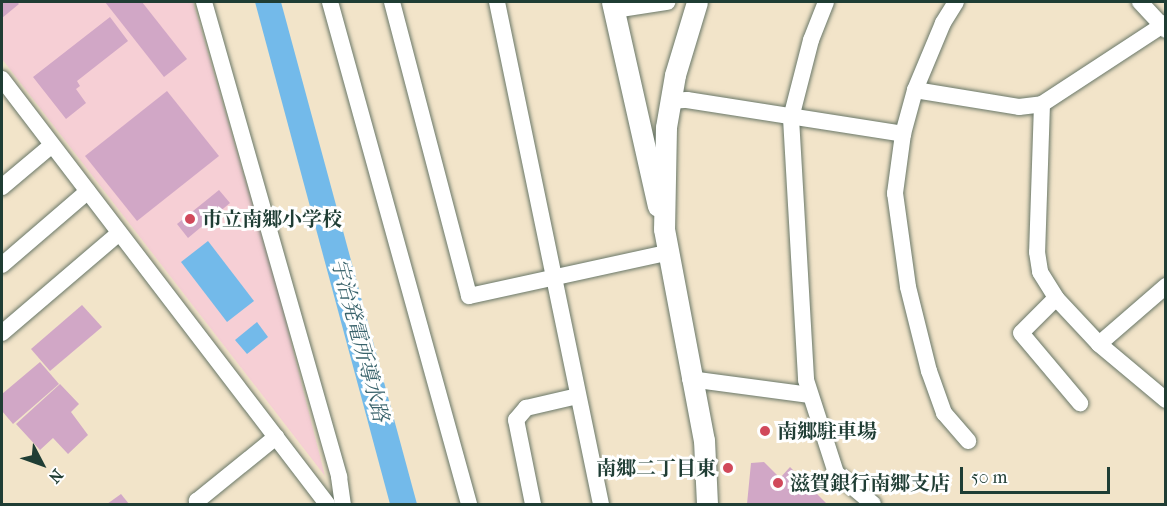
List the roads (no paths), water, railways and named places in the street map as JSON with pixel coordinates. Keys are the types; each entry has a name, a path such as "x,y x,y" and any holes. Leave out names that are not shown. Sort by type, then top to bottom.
{"street":[{"path":"204,2 339,477 343,504"},
{"path":"330,2 469,504"},
{"path":"393,2 469,296 667,253"},
{"path":"497,2 601,504"},
{"path":"667,2 613,6 633,104 664,229 690,379 704,440 707,504"},
{"path":"664,229 671,101 697,2"},
{"path":"826,2 811,40 791,118 810,395 836,472 873,504"},
{"path":"956,2 943,23 915,90 903,134 895,193 908,287 944,413 968,441"},
{"path":"915,90 1019,107 1042,104 1164,27 1140,2"},
{"path":"2,79 327,504"},
{"path":"633,104 659,108 671,101 687,100 903,134"},
{"path":"1042,104 1037,252 1040,272 1056,298 1099,344 1166,400"},
{"path":"2,187 52,145"},
{"path":"2,265 88,191"},
{"path":"2,333 120,233"},
{"path":"1099,344 1166,286"},
{"path":"1056,298 1021,333 1080,403"},
{"path":"690,379 810,395"},
{"path":"533,504 516,420 526,408 578,396"},
{"path":"199,504 197,501 276,438"}],"water":[{"name":"宇治発電所導水路","path":"255,2 281,2 417,504 390,504"},
{"path":"208,241 254,301 227,322 181,262"},
{"path":"257,322 268,337 247,354 235,340"}],"place":[{"name":"市立南郷小学校","path":"190,219"},
{"name":"南郷駐車場","path":"765,431"},
{"name":"南郷二丁目東","path":"728,468"},
{"name":"滋賀銀行南郷支店","path":"778,483"}]}
